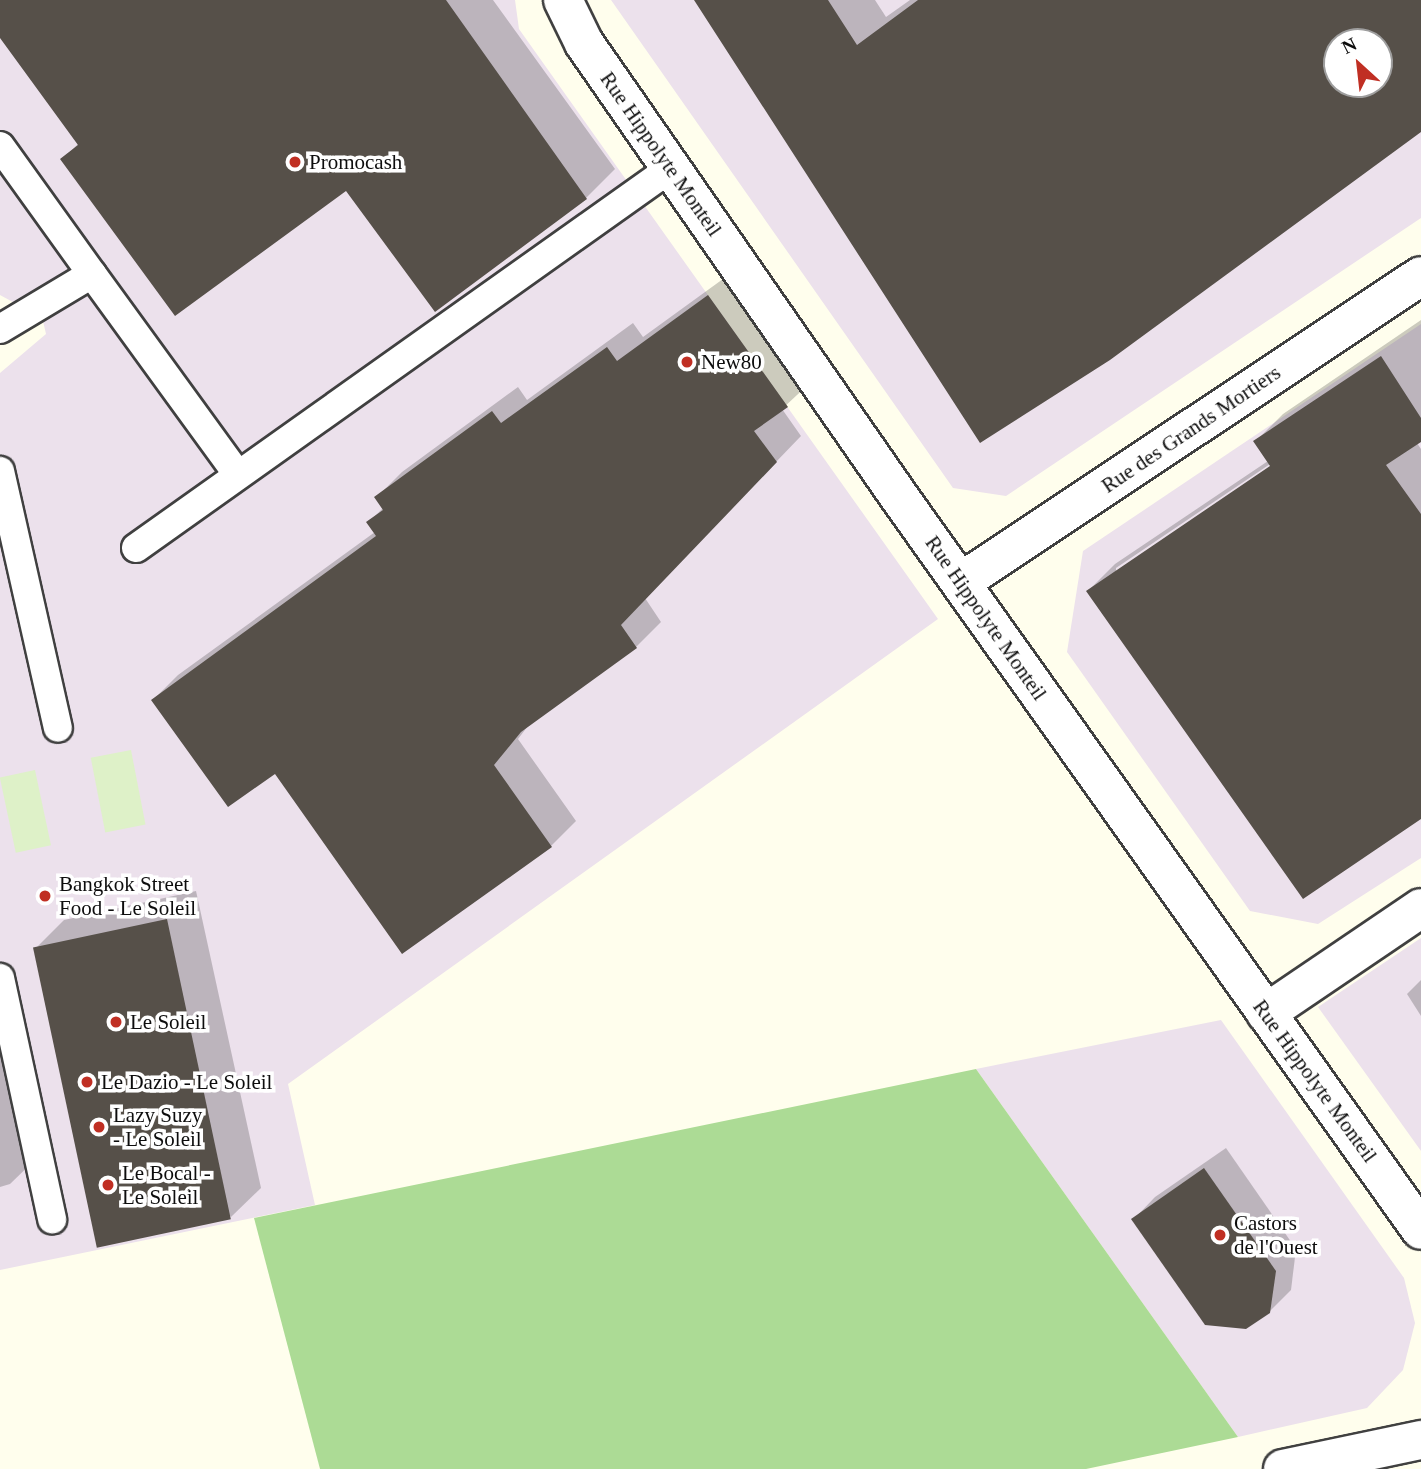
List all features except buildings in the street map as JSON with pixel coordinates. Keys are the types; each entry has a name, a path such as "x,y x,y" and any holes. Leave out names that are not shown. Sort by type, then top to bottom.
{"street":[{"name":"Rue Hippolyte Monteil","path":"563,0 584,43 671,168 1421,1230"},
{"name":"Rue des Grands Mortiers","path":"961,582 1421,276"},
{"path":"1266,1013 1421,908"},
{"path":"1283,1469 1421,1440"}],"lane":[{"path":"0,146 239,475"},
{"path":"136,548 671,168"},
{"path":"0,329 92,274"},
{"path":"0,471 58,728"},
{"path":"0,978 52,1219"}],"shaded area":[{"path":"0,0 515,0 519,29 938,619 288,1084 315,1205 0,1270 0,373 46,334 43,321 0,295"},
{"path":"611,0 1421,0 1421,218 1006,496 953,488"},
{"path":"1421,324 1421,858 1318,924 1250,911 1067,652 1083,551"},
{"path":"1421,938 1421,1151 1318,1007"},
{"path":"1221,1020 1404,1278 1415,1323 1403,1370 1367,1408 1238,1437 976,1069"}],"green space":[{"path":"131,750 146,825 105,832 91,758"},
{"path":"35,770 51,845 16,853 0,777"},
{"path":"976,1069 1238,1437 1086,1469 320,1469 254,1218"}],"place":[{"name":"Promocash","path":"295,162"},
{"name":"New80","path":"687,362"},
{"name":"Bangkok Street Food - Le Soleil","path":"45,896"},
{"name":"Le Soleil","path":"116,1022"},
{"name":"Le Dazio - Le Soleil","path":"87,1082"},
{"name":"Lazy Suzy - Le Soleil","path":"99,1127"},
{"name":"Le Bocal - Le Soleil","path":"108,1185"},
{"name":"Castors de l'Ouest","path":"1220,1235"}]}
